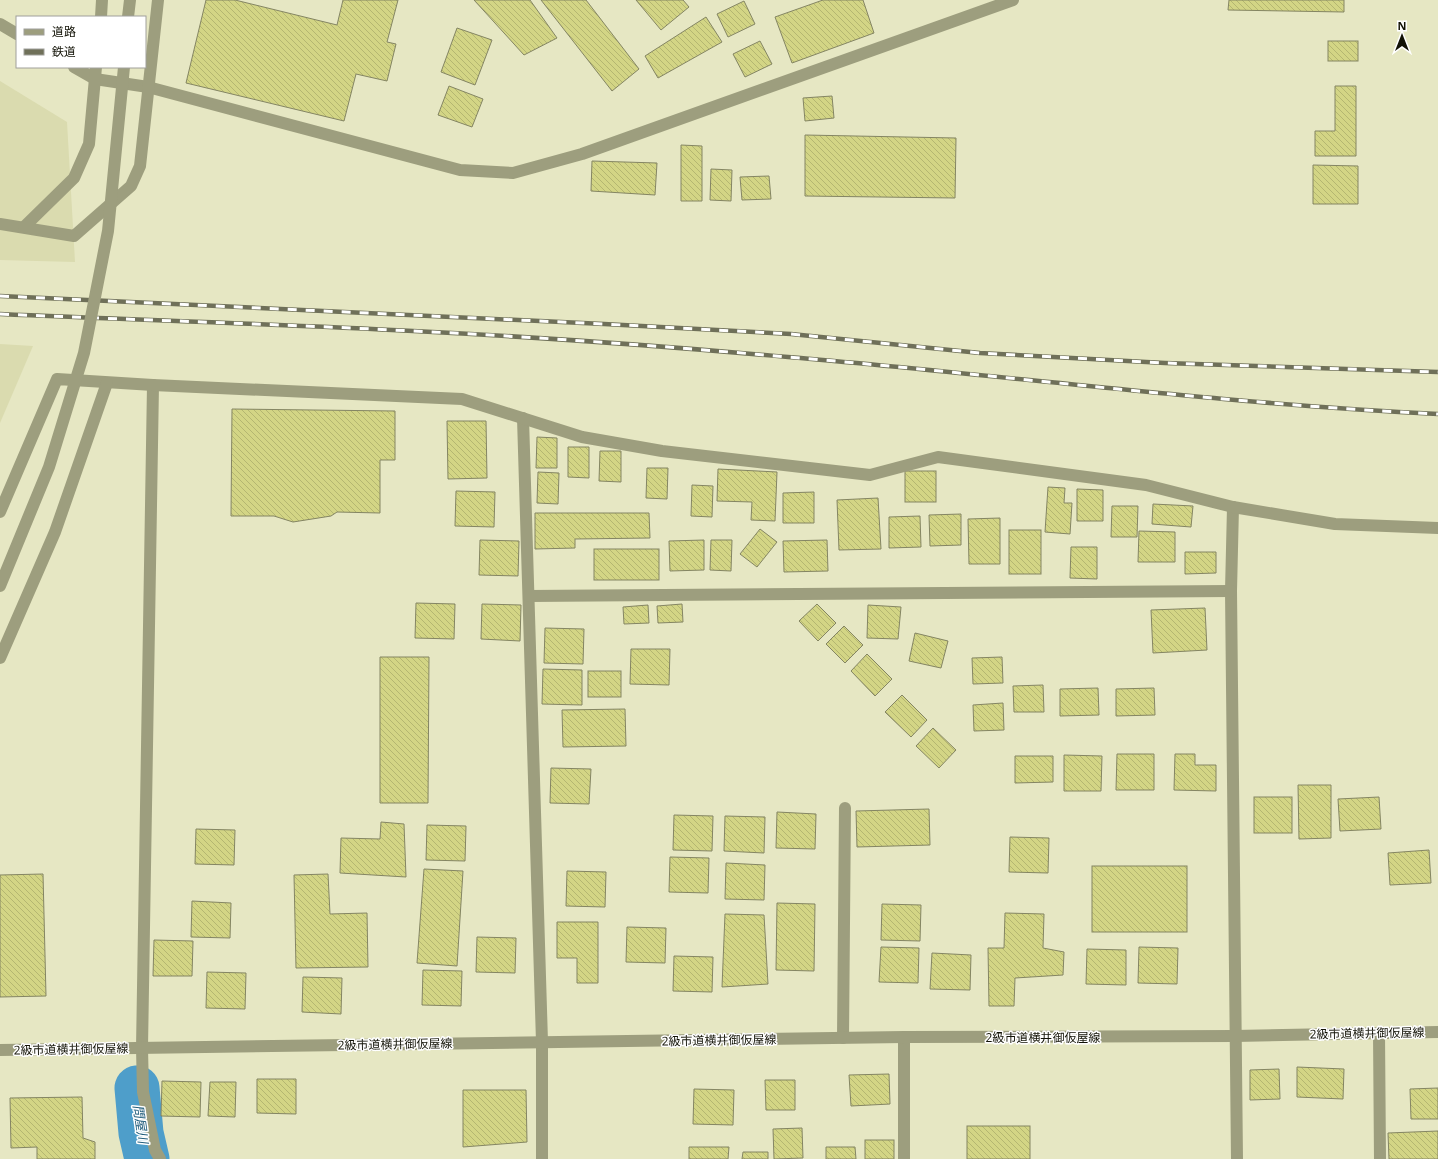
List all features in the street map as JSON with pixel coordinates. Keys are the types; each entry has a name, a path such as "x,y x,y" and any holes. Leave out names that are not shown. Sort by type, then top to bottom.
{"street":[{"path":"101,16 102,0"},
{"path":"128,16 130,0"},
{"path":"0,224 74,236 131,186 140,166 158,0"},
{"path":"78,68 460,170 513,173 582,154 1013,0"},
{"path":"0,24 16,33"},
{"path":"0,586 49,467 84,353 108,231 124,68"},
{"path":"24,227 74,178 89,144 96,73"},
{"path":"0,512 57,379 153,386 462,399 582,437 662,451 870,475 938,457 1146,485 1232,507 1335,524 1438,528"},
{"path":"0,658 55,532 108,383"},
{"path":"153,386 142,1048 143,1092 155,1150 160,1159"},
{"path":"523,418 542,1042 542,1159"},
{"path":"1232,507 1231,591 1237,1159"},
{"path":"529,596 1231,591"},
{"path":"843,1038 845,808"},
{"name":"2級市道横井御仮屋線","path":"0,1050 904,1037 1235,1036 1438,1032"},
{"path":"1379,1033 1380,1159"},
{"path":"904,1037 904,1159"}],"shaded area":[{"path":"0,81 67,122 75,262 0,260"},
{"path":"0,344 33,346 0,423"}],"building":[{"path":"206,0 235,0 337,25 343,0 398,0 387,42 396,44 387,81 356,74 344,121 186,83"},
{"path":"474,0 530,0 557,38 524,55"},
{"path":"541,0 586,0 639,69 612,91"},
{"path":"636,0 683,0 689,7 661,30"},
{"path":"823,0 863,0 874,33 792,63 775,17"},
{"path":"1229,0 1344,0 1344,12 1228,10"},
{"path":"744,1 755,24 728,37 717,14"},
{"path":"706,17 722,42 658,78 645,56"},
{"path":"457,28 492,40 475,85 441,72"},
{"path":"760,41 772,64 745,77 733,54"},
{"path":"1328,41 1358,41 1358,61 1328,61"},
{"path":"449,86 483,99 472,127 438,115"},
{"path":"1335,86 1356,86 1356,156 1315,156 1315,131 1335,131"},
{"path":"832,96 834,118 805,121 803,98"},
{"path":"805,135 956,138 955,198 805,196"},
{"path":"681,145 702,146 702,201 681,201"},
{"path":"592,161 657,163 655,195 591,191"},
{"path":"1313,165 1358,166 1358,204 1313,204"},
{"path":"711,169 732,170 731,201 710,200"},
{"path":"769,176 771,199 742,200 740,177"},
{"path":"232,409 395,411 395,460 380,460 380,513 337,512 331,516 293,522 274,516 231,516"},
{"path":"447,421 486,421 487,478 448,479"},
{"path":"537,437 557,438 557,468 536,468"},
{"path":"568,447 589,447 589,478 568,477"},
{"path":"600,451 621,451 621,482 599,481"},
{"path":"647,468 668,468 667,499 646,498"},
{"path":"718,469 777,472 775,521 751,520 752,502 717,501"},
{"path":"905,471 936,471 936,502 905,502"},
{"path":"538,472 559,473 558,504 537,503"},
{"path":"692,485 713,486 712,517 691,516"},
{"path":"1048,487 1065,488 1064,503 1072,503 1070,534 1045,532"},
{"path":"1077,489 1103,490 1103,521 1077,521"},
{"path":"456,491 495,492 494,527 455,526"},
{"path":"814,492 814,523 783,523 783,493"},
{"path":"878,498 881,549 839,550 837,500"},
{"path":"1153,504 1193,506 1191,527 1152,524"},
{"path":"1112,506 1138,506 1137,537 1111,537"},
{"path":"535,513 649,513 650,538 575,539 575,548 535,549"},
{"path":"961,514 961,545 930,546 929,515"},
{"path":"920,516 921,547 889,548 889,517"},
{"path":"1000,518 1000,564 969,564 968,519"},
{"path":"760,529 777,542 757,567 740,554"},
{"path":"1009,530 1041,530 1041,574 1009,574"},
{"path":"1139,531 1175,532 1175,562 1138,562"},
{"path":"480,540 519,541 518,576 479,575"},
{"path":"704,540 704,570 670,571 669,541"},
{"path":"711,540 732,540 731,571 710,570"},
{"path":"827,540 828,571 784,572 783,541"},
{"path":"1071,547 1097,547 1097,579 1070,578"},
{"path":"594,549 659,549 659,580 594,580"},
{"path":"1185,552 1216,552 1216,573 1185,574"},
{"path":"416,603 455,604 454,639 415,638"},
{"path":"482,604 521,605 520,641 481,639"},
{"path":"682,604 683,622 658,623 657,606"},
{"path":"817,604 836,623 818,641 799,621"},
{"path":"648,605 649,623 624,624 623,607"},
{"path":"868,605 901,607 898,639 867,638"},
{"path":"1205,608 1207,650 1153,653 1151,610"},
{"path":"844,626 863,645 845,663 826,644"},
{"path":"545,628 584,629 583,664 544,663"},
{"path":"915,633 948,641 941,668 909,661"},
{"path":"631,649 670,649 669,685 630,684"},
{"path":"867,654 892,679 875,696 851,671"},
{"path":"380,657 429,657 428,803 380,803"},
{"path":"1002,657 1003,683 973,684 972,658"},
{"path":"543,669 582,670 582,705 542,704"},
{"path":"588,671 621,671 621,697 588,697"},
{"path":"1043,685 1044,712 1014,712 1013,686"},
{"path":"1098,688 1099,715 1060,716 1060,689"},
{"path":"1154,688 1155,715 1116,716 1116,689"},
{"path":"902,695 927,720 911,737 885,712"},
{"path":"1003,703 1004,730 974,731 973,705"},
{"path":"625,709 626,746 563,747 562,710"},
{"path":"933,728 956,750 939,768 916,746"},
{"path":"1117,754 1154,754 1154,790 1116,790"},
{"path":"1175,754 1195,754 1195,765 1216,765 1216,791 1174,790"},
{"path":"1064,755 1102,756 1101,791 1064,791"},
{"path":"1015,756 1053,756 1053,782 1015,783"},
{"path":"551,768 591,769 589,804 550,803"},
{"path":"1298,785 1331,785 1331,838 1299,839"},
{"path":"1254,797 1292,797 1292,833 1254,833"},
{"path":"1379,797 1381,829 1340,831 1338,799"},
{"path":"929,809 930,845 857,847 856,811"},
{"path":"777,812 816,814 815,849 776,848"},
{"path":"674,815 713,816 712,851 673,850"},
{"path":"725,816 765,817 764,853 724,851"},
{"path":"381,822 404,824 406,877 340,873 341,838 380,839"},
{"path":"427,825 466,826 465,861 426,860"},
{"path":"196,829 235,830 234,865 195,864"},
{"path":"1010,837 1049,838 1048,873 1009,872"},
{"path":"1429,850 1431,883 1390,885 1388,853"},
{"path":"670,857 709,858 708,893 669,892"},
{"path":"726,863 765,865 764,900 725,899"},
{"path":"1092,866 1187,866 1187,932 1092,932"},
{"path":"424,869 463,871 457,966 417,963"},
{"path":"567,871 606,872 605,907 566,906"},
{"path":"43,874 46,996 0,997 0,875"},
{"path":"328,874 330,914 367,913 368,967 296,968 294,875"},
{"path":"192,901 231,903 230,938 191,937"},
{"path":"777,903 815,904 814,971 776,970"},
{"path":"882,904 921,905 920,941 881,940"},
{"path":"1005,913 1044,914 1043,948 1064,952 1063,975 1015,978 1014,1006 989,1006 988,948 1004,948"},
{"path":"725,914 764,915 768,984 722,987"},
{"path":"557,922 598,922 598,983 577,983 577,958 557,958"},
{"path":"627,927 666,928 665,963 626,962"},
{"path":"477,937 516,938 515,973 476,972"},
{"path":"154,940 193,941 192,976 153,976"},
{"path":"881,947 919,948 918,983 879,982"},
{"path":"1139,947 1178,948 1177,984 1138,983"},
{"path":"1087,949 1126,950 1126,985 1086,984"},
{"path":"932,953 971,955 970,990 930,989"},
{"path":"674,956 713,957 712,992 673,991"},
{"path":"423,970 462,971 461,1006 422,1005"},
{"path":"207,972 246,973 245,1009 206,1008"},
{"path":"303,977 342,978 341,1014 302,1012"},
{"path":"1297,1067 1344,1069 1343,1099 1297,1097"},
{"path":"1279,1069 1280,1099 1250,1100 1250,1070"},
{"path":"889,1074 890,1104 851,1106 849,1075"},
{"path":"257,1079 296,1079 296,1114 257,1113"},
{"path":"765,1080 795,1080 795,1110 766,1110"},
{"path":"162,1081 201,1082 200,1117 161,1116"},
{"path":"210,1082 236,1082 235,1117 208,1116"},
{"path":"1438,1088 1438,1119 1411,1119 1410,1089"},
{"path":"694,1089 734,1090 733,1125 693,1124"},
{"path":"463,1090 526,1090 527,1142 463,1147"},
{"path":"82,1097 83,1138 95,1142 95,1159 37,1159 37,1147 11,1148 10,1098"},
{"path":"967,1126 1030,1126 1030,1159 967,1159"},
{"path":"802,1128 803,1158 774,1159 773,1129"},
{"path":"1438,1131 1438,1159 1389,1159 1388,1133"},
{"path":"865,1140 894,1140 894,1159 865,1159"},
{"path":"689,1147 729,1147 728,1159 689,1159"},
{"path":"826,1147 855,1147 856,1159 826,1159"},
{"path":"743,1152 768,1152 768,1159 742,1159"}],"waterway":[{"name":"問屋川","path":"137,1088 141,1133 147,1159"}],"railway":[{"path":"0,296 791,334 980,353 1165,363 1438,372"},
{"path":"0,314 361,329 600,342 869,364 1275,403 1438,414"}]}
